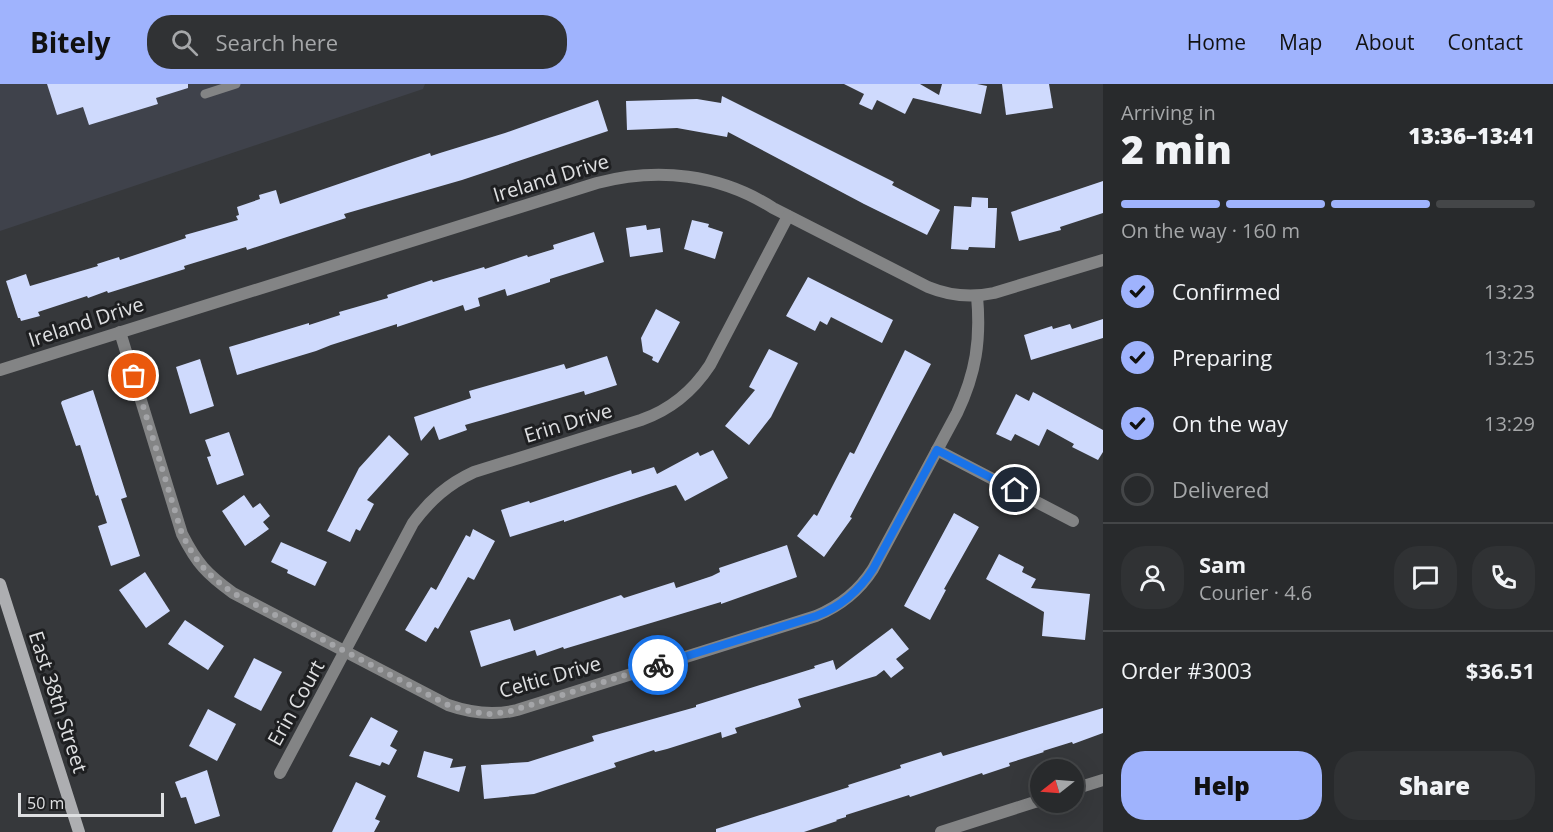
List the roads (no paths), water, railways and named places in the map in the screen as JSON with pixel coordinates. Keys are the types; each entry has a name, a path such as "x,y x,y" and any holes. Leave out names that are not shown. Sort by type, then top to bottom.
{"main road":[{"name":"East 38th Street","path":"0,584 79,832"}],"street":[{"name":"Ireland Drive","path":"0,370 624,176 669,174 716,181 759,198 788,216 938,291 954,296 977,296 1007,290 1103,260"},
{"name":"Erin Drive","path":"346,651 413,523 443,490 474,472 650,417 673,404 693,386 710,365 788,216"},
{"name":"Celtic Drive","path":"120,332 182,534 193,556 208,574 233,593 448,705 473,712 499,713 517,710 816,616 841,603 856,591 868,577 957,413 973,372 978,336 977,296"},
{"path":"937,450 1073,520"},
{"name":"Erin Court","path":"280,773 346,651"},
{"path":"1084,786 1103,780"},
{"path":"941,832 1030,804"}],"lane":[{"path":"205,94 236,84"}]}
